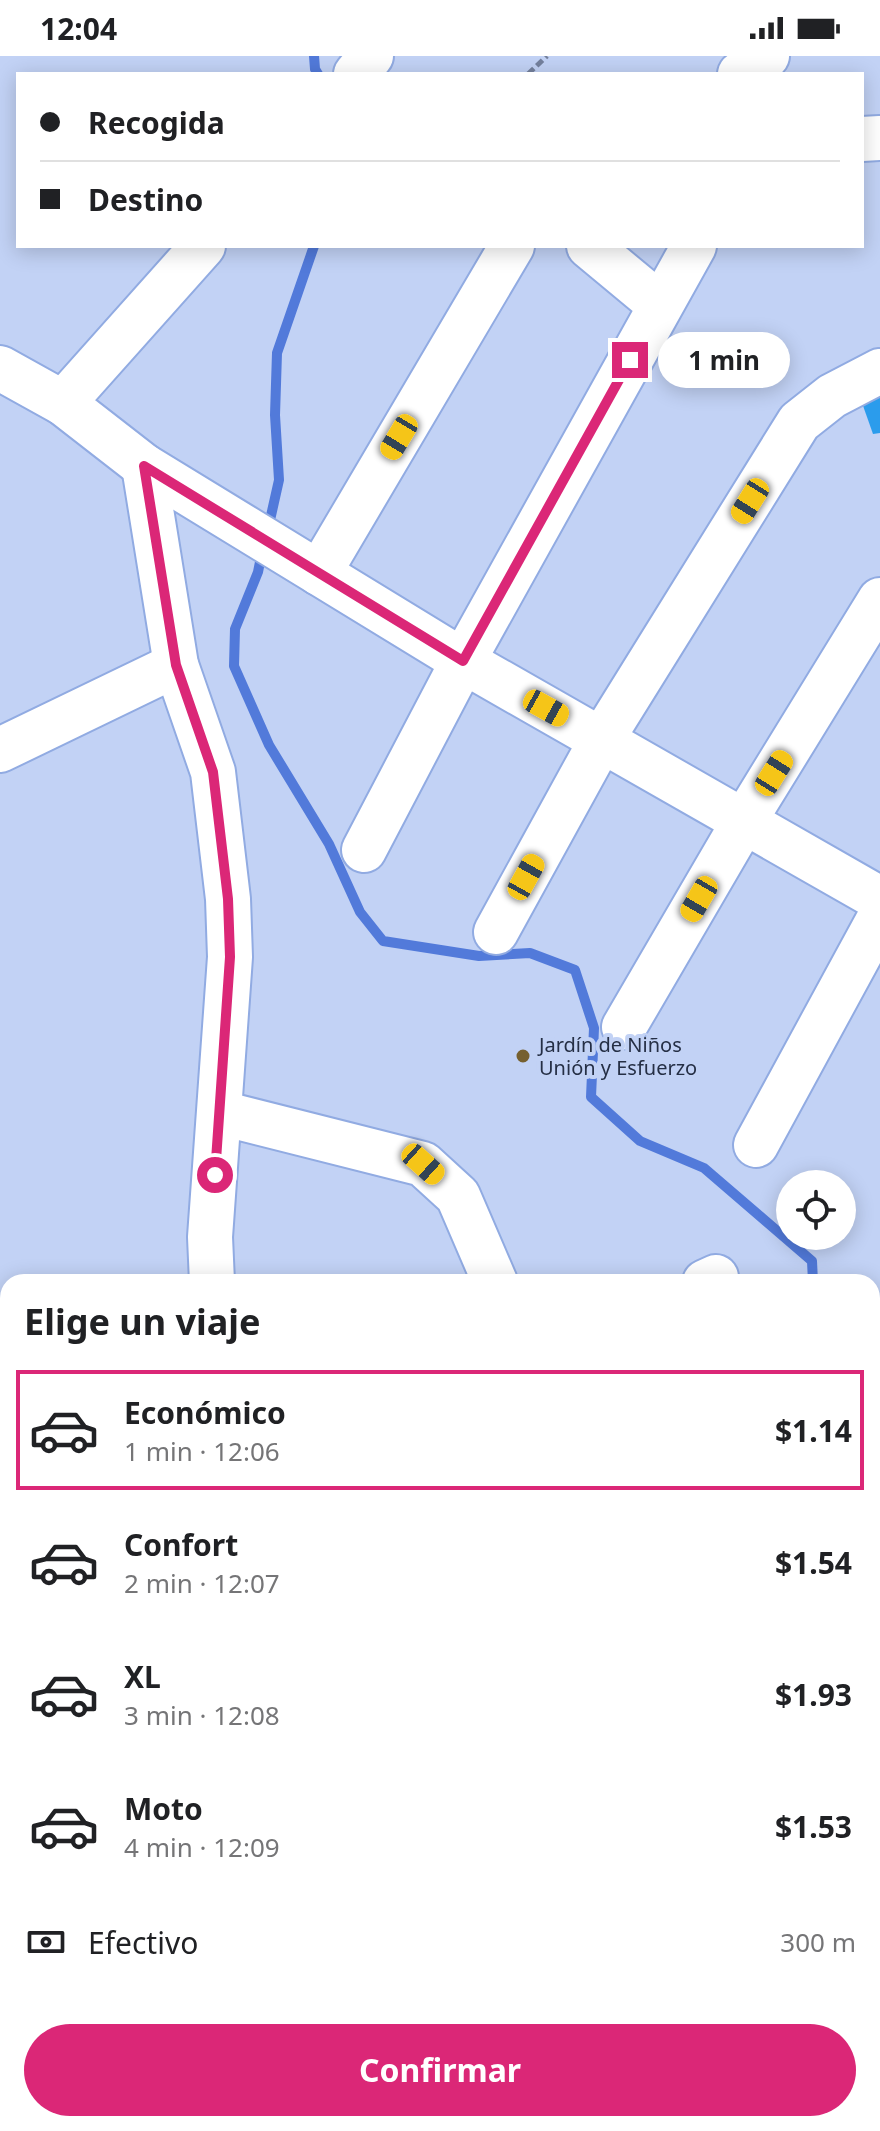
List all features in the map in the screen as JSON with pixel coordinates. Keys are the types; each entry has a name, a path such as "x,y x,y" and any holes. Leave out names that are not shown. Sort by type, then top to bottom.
{"street":[{"path":"358,72 371,56"},
{"path":"743,72 767,56"},
{"path":"63,403 201,248"},
{"path":"309,566 511,248"},
{"path":"591,248 660,305"},
{"path":"364,850 463,661 693,248"},
{"path":"0,368 63,403 144,466 463,661 880,899"},
{"path":"496,932 602,739 799,422 832,396 880,371"},
{"path":"144,466 176,665 213,772 228,899 230,957 210,1237 212,1274"},
{"path":"624,1027 743,823 880,600"},
{"path":"0,750 176,665"},
{"path":"756,1145 880,917"},
{"path":"221,1113 423,1164 458,1196 492,1274"}],"path":[{"path":"530,72 547,56"}],"building":[{"path":"880,394 880,433 873,434 861,400"}],"waterway":[{"path":"314,56 317,72"},
{"path":"268,529 279,480 275,415 277,353 313,248"},
{"path":"262,552 258,572 235,629 234,666 269,745 329,844 360,912 383,941 479,956 530,953 575,970 594,1028 591,1097 640,1141 704,1168 812,1261 813,1274"}],"place":[{"name":"Jardín de Niños Unión y Esfuerzo","path":"523,1056"}],"route":[{"path":"215,1175 230,957 228,899 213,772 176,665 144,466 463,661 630,360"}]}
